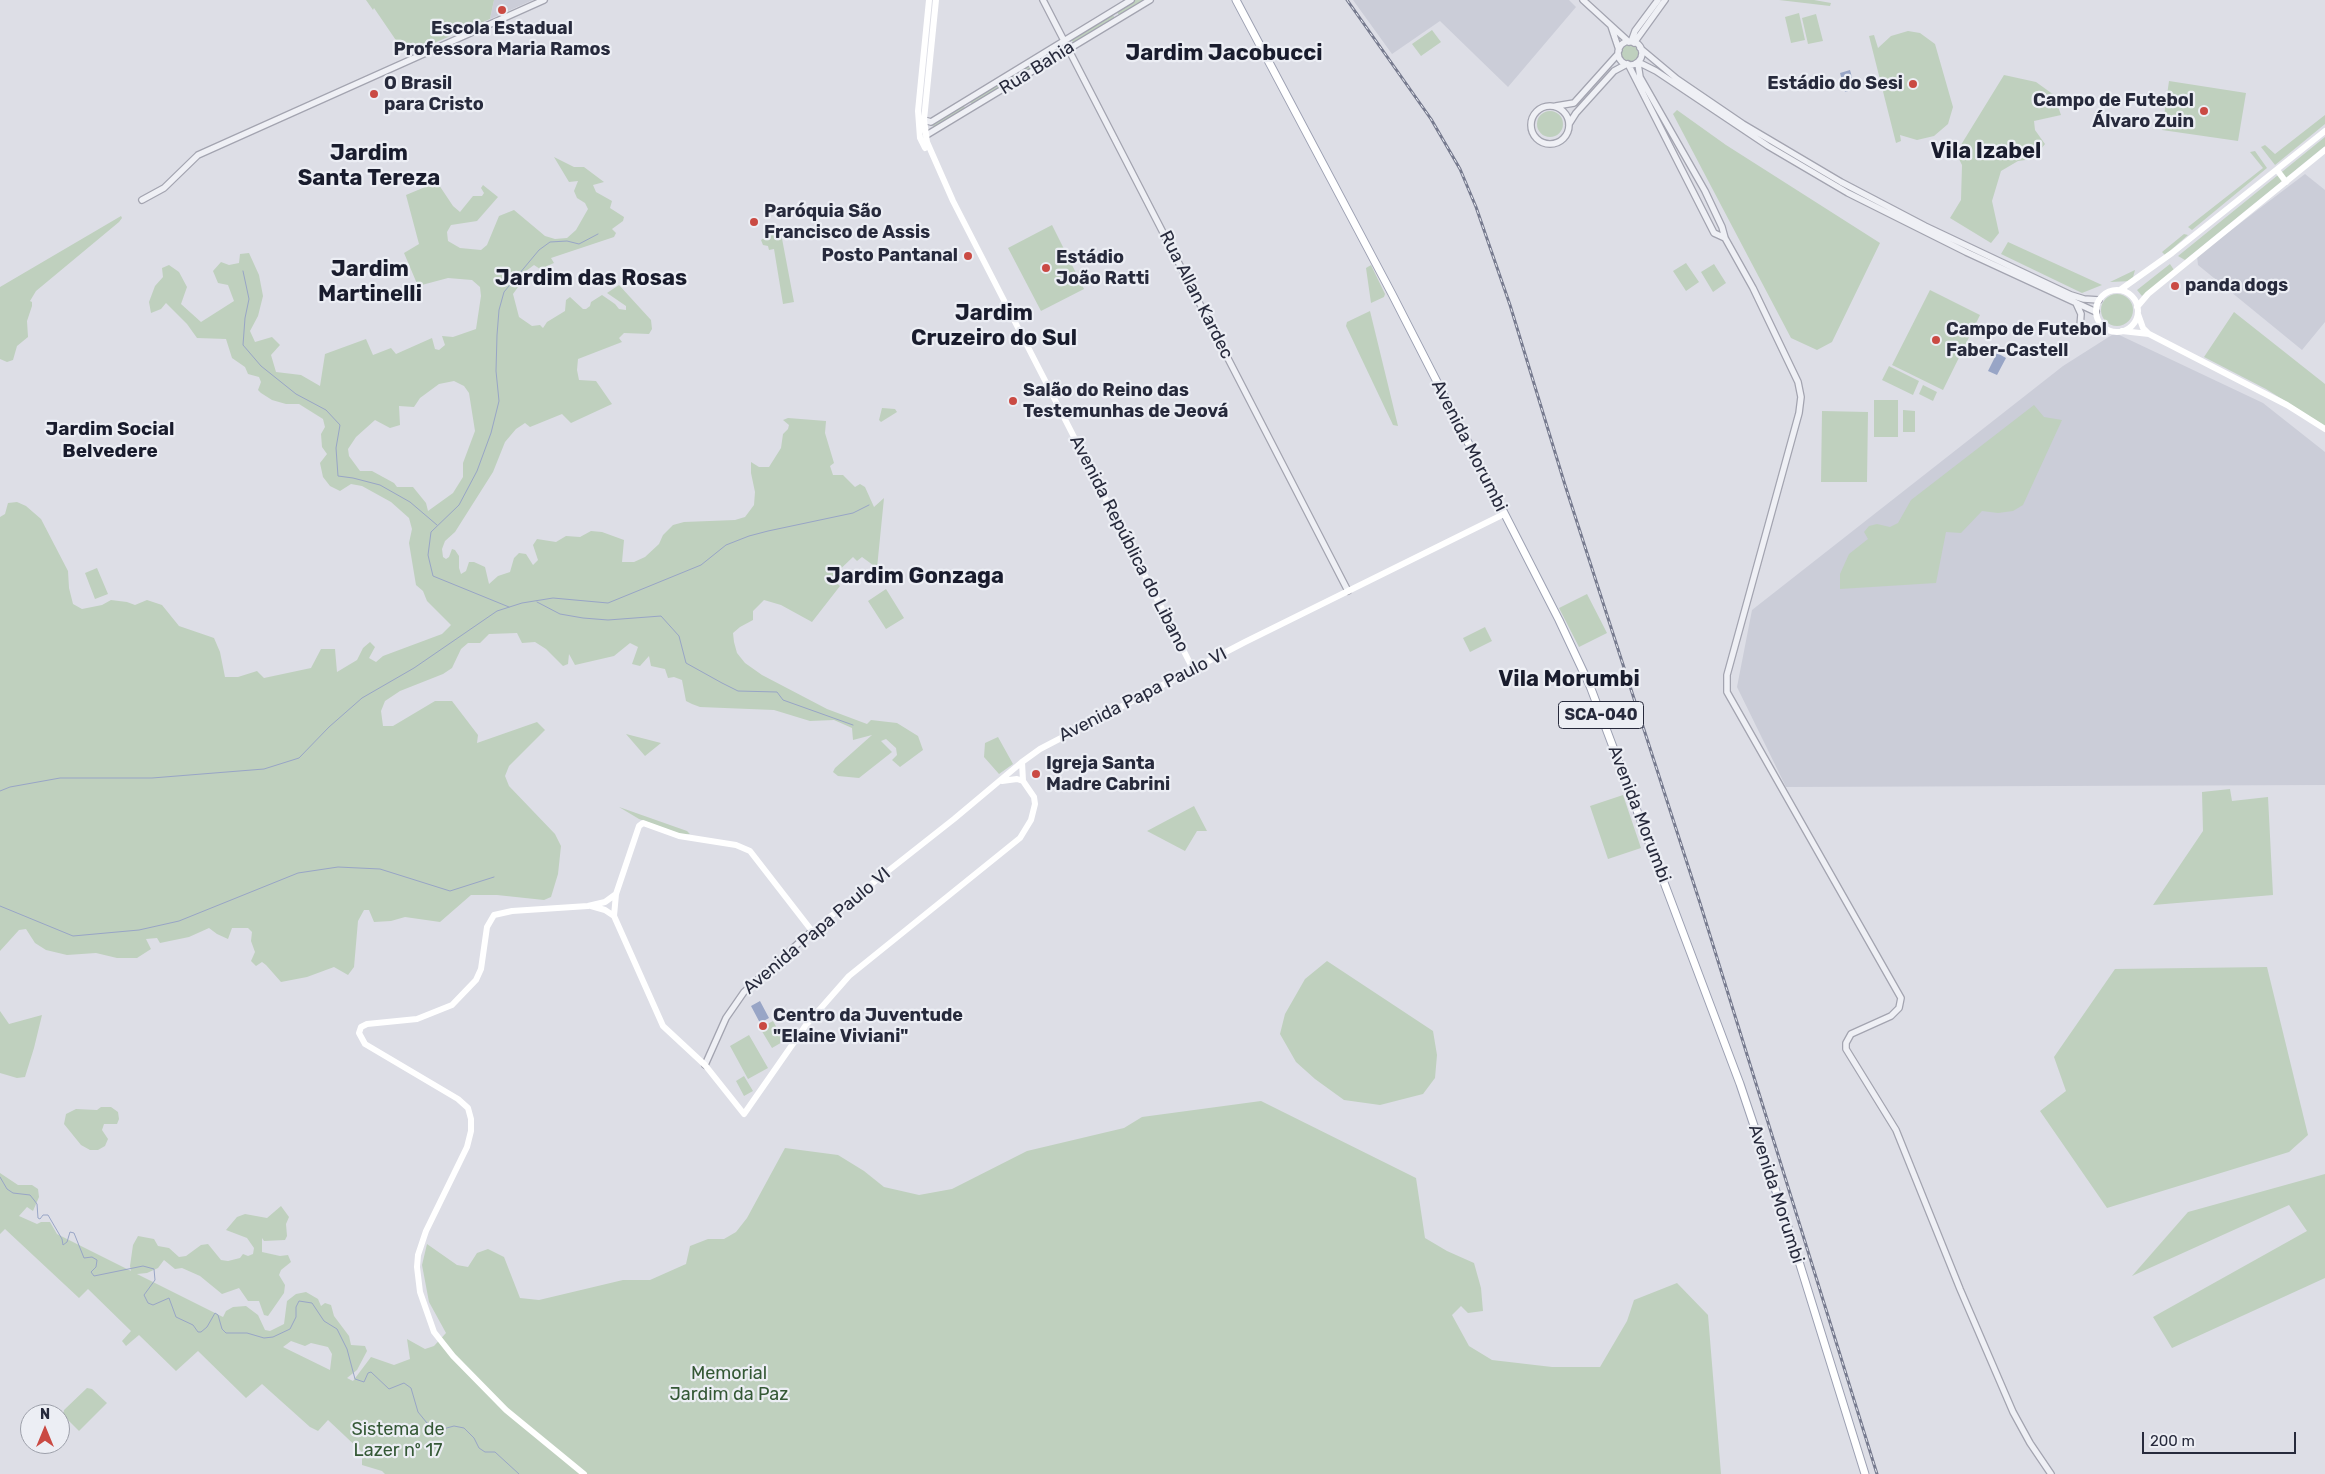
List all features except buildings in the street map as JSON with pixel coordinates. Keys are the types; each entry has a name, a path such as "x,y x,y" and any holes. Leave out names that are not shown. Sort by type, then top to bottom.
{"main road":[{"path":"922,137 918,111 929,0"},
{"path":"922,137 928,121 936,0"},
{"name":"Avenida Morumbi","path":"1236,0 1396,302 1587,679 1740,1084 1786,1221 1865,1474"},
{"path":"2149,334 2114,331 2103,326 2096,312 2099,300 2108,292 2120,290 2172,254 2325,131"},
{"name":"Avenida República do Libano","path":"922,137 1193,669"},
{"path":"2122,331 2132,325 2137,311 2148,294 2325,150"},
{"path":"2277,170 2286,182"},
{"path":"2255,188 2264,199"},
{"path":"2120,290 2131,296 2143,328 2149,334 2286,405 2325,429"},
{"name":"Avenida Papa Paulo VI","path":"812,931 1002,781 1022,762 1051,743 1193,669 1504,514"},
{"path":"588,906 606,910 614,916 664,1026 705,1065 744,1114 806,1025 848,976 1020,838 1031,820 1035,804 1034,797 1023,781 1022,762"},
{"path":"1002,781 1016,779 1023,781"},
{"path":"614,916 616,894 637,828 643,823 679,836 736,846 750,851 812,931"},
{"path":"584,1474 506,1410 453,1356 434,1332 419,1286 418,1255 426,1231 467,1147 471,1131 468,1108 458,1099 365,1044 359,1034 361,1027 367,1024 417,1019 431,1015 457,1000 476,980 481,969 488,927 494,915 512,911 588,906 604,902 616,894"}],"street":[{"path":"142,200 164,188 198,156 216,147 544,0"},
{"name":"Rua Allan Kardec","path":"1043,0 1348,591"},
{"name":"Rua Bahia","path":"928,121 1131,0"},
{"name":"Rua Bahia","path":"922,137 1150,0"},
{"path":"1583,0 1677,79 1841,182 1925,226 2071,295 2099,300"},
{"path":"1631,42 1635,31 1658,0"},
{"path":"1665,0 1631,42 1623,44 1574,103 1562,107 1541,107 1536,111 1531,122 1533,134 1542,142 1555,143 1565,136 1569,124 1576,113 1614,71 1628,64 1639,63 1656,71 1768,146 1848,193 2096,312"},
{"path":"1606,21 1615,34 1621,60 1628,64 1714,232 1725,238"},
{"path":"1640,48 1640,77 1705,191 1722,227 1725,238 1757,296 1798,382 1801,397 1799,413 1727,675 1727,692 1901,998 1899,1008 1891,1016 1852,1034 1846,1043 1846,1049 1896,1130 1960,1289 2010,1405 2030,1443 2052,1474"},
{"path":"1554,106 1564,112 1569,124"},
{"path":"928,121 931,128 935,130"},
{"path":"2076,303 2081,314 2080,327"},
{"name":"Avenida Papa Paulo VI","path":"705,1065 726,1018 744,992 812,931"}],"shaded area":[{"name":"Escola Estadual Professora Maria Ramos","path":"494,0 533,0 490,19"},
{"path":"1353,0 1569,0 1576,7 1508,87 1440,21 1392,54"},
{"path":"2305,174 2325,190 2325,322 2302,350 2198,265 2197,256"},
{"path":"2115,333 2263,403 2325,452 2325,785 1786,787 1737,687 1752,610 2063,366"}],"green space":[{"path":"366,0 494,0 490,19 406,55 374,8 373,10"},
{"path":"1134,0 1148,0 1122,15 1118,14 1117,11"},
{"path":"1779,0 1814,0 1831,3 1830,6"},
{"path":"1799,13 1805,40 1791,43 1785,17"},
{"path":"1112,14 1115,18 1075,43 1070,40"},
{"path":"1816,14 1823,41 1808,44 1802,18"},
{"path":"1432,30 1441,42 1421,56 1412,44"},
{"path":"1908,31 1920,33 1935,44 1953,107 1948,124 1934,136 1917,140 1900,135 1901,141 1896,143 1869,36 1874,35 1878,48 1891,36"},
{"path":"1630,44 1636,47 1639,53 1636,59 1630,62 1624,59 1621,53 1624,47"},
{"path":"1062,45 1063,49 1026,73 1023,72 1024,68"},
{"path":"1015,73 1017,78 973,105 970,102 970,100"},
{"path":"2004,75 2036,82 2054,95 2061,115 2034,121 2035,130 2045,144 2033,159 2018,161 2001,171 1992,201 1999,233 1991,243 1950,218 1961,200 1962,165 1956,153"},
{"name":"Campo de Futebol Álvaro Zuin","path":"2169,81 2246,93 2238,141 2162,130"},
{"path":"964,105 965,110 934,127 932,124"},
{"path":"1677,110 1726,145 1880,243 1832,342 1817,350 1791,338 1673,114"},
{"path":"1550,111 1559,115 1563,124 1559,133 1550,137 1541,133 1537,124 1541,115"},
{"path":"2325,115 2325,124 2275,165 2261,147 2265,145 2275,154"},
{"path":"2325,137 2325,146 2185,260 2178,256"},
{"path":"2255,151 2267,168 2192,230 2188,227 2263,168 2250,152"},
{"path":"554,157 574,167 584,167 604,182 593,185 596,192 612,201 610,208 624,217 623,221 612,229 616,233 614,237 551,258 554,263 540,269 534,265 526,271 526,276 513,294 519,317 532,326 540,325 543,328 547,322 565,311 566,300 570,297 583,309 586,309 590,306 591,302 602,295 619,309 626,310 626,306 607,293 619,285 651,320 652,329 649,334 624,333 619,338 622,342 578,359 577,370 579,380 596,381 612,404 571,423 562,414 530,427 525,423 516,429 505,442 493,472 455,532 445,541 442,549 443,557 446,559 449,557 452,549 455,550 459,556 461,574 466,571 469,562 485,567 489,584 498,576 510,572 514,558 519,553 526,554 533,565 538,560 533,545 537,539 556,542 566,536 580,537 591,531 602,532 624,540 622,562 634,562 645,557 659,544 663,535 673,525 684,522 735,520 745,517 754,505 755,492 751,462 759,467 769,467 781,448 783,434 788,429 789,425 783,420 788,418 826,421 825,433 834,463 830,466 833,475 843,475 855,487 860,484 865,487 874,507 884,498 877,568 862,557 857,561 853,557 831,578 840,586 812,622 781,605 764,600 753,611 753,620 733,633 737,653 745,663 762,675 827,709 867,724 871,720 897,723 918,736 923,750 900,767 892,760 897,755 896,748 886,739 881,741 892,752 859,778 838,776 833,772 835,768 872,735 853,740 852,728 834,720 810,721 774,710 700,707 692,704 686,701 682,680 674,677 668,678 665,669 651,666 649,656 640,666 632,664 638,647 630,643 614,656 575,665 569,654 568,664 563,666 546,649 535,642 522,643 517,633 489,634 480,643 468,643 461,649 452,668 443,674 400,691 385,701 381,711 383,726 393,726 435,701 452,701 478,735 477,743 537,722 545,730 509,766 505,776 509,786 555,834 561,846 558,874 551,897 544,900 497,895 471,895 440,922 405,917 391,921 374,922 369,910 364,910 358,921 354,967 348,975 334,967 307,977 281,982 262,962 256,966 251,961 255,952 251,941 252,932 248,928 232,928 228,939 209,928 189,937 160,943 157,938 146,939 151,949 137,958 117,958 96,953 67,955 46,950 35,943 26,929 19,930 0,951 0,517 5,514 8,503 17,502 26,506 41,519 68,571 69,588 73,604 82,609 102,605 111,600 135,605 147,600 162,605 179,626 214,638 220,652 225,677 238,677 257,671 264,678 311,668 321,649 335,649 337,672 357,660 363,648 370,642 375,647 369,658 376,662 383,656 442,634 451,625 427,601 423,591 416,585 409,543 412,529 409,518 391,502 362,486 351,484 340,491 330,486 323,477 320,463 327,454 322,447 321,434 325,427 323,419 299,404 286,404 272,400 261,393 258,390 261,382 259,377 248,374 245,367 232,358 226,339 197,338 187,324 166,303 161,309 151,313 149,302 155,286 163,277 162,268 169,265 179,272 187,287 181,304 201,322 234,301 228,285 218,283 213,271 221,262 229,265 239,263 240,254 249,253 259,275 263,296 258,316 250,331 255,342 272,337 280,345 271,355 276,372 301,375 320,386 325,354 366,339 373,355 391,348 396,354 432,338 435,349 439,350 445,345 442,336 453,337 476,329 481,296 480,287 472,280 448,278 418,286 404,253 419,244 406,195 437,182 453,206 460,212 473,196 482,196 484,193 481,188 483,185 498,197 477,221 451,225 447,232 448,241 460,248 481,250 487,245 499,216 514,210 545,236 555,239 567,238 576,230 588,209 585,203 577,198 574,191 578,181 569,182","holes":["454,381 464,386 469,393 475,431 463,463 463,477 453,493 428,511 426,503 413,487 397,487 394,483 372,471 360,471 349,456 348,449 356,437 375,420 390,428 400,425 399,406 414,407 420,398 439,384"]},
{"path":"121,216 122,218 119,222 36,291 30,301 32,306 27,321 28,337 17,346 13,360 7,362 0,359 0,287"},
{"name":"Estádio João Ratti","path":"1052,225 1084,289 1041,311 1008,248"},
{"path":"780,228 794,302 783,304 774,249 769,250 768,246 763,245 761,240"},
{"path":"2184,234 2188,235 2165,255 2162,252"},
{"path":"2008,242 2102,285 2082,293 2001,254"},
{"path":"1686,263 1699,282 1686,291 1673,271"},
{"path":"1714,264 1726,283 1713,292 1701,272"},
{"path":"2170,264 2174,270 2142,296 2137,290"},
{"path":"1371,265 1385,294 1384,297 1371,303 1366,268"},
{"path":"2135,270 2132,281 2110,282"},
{"name":"Campo de Futebol Faber-Castell","path":"1930,290 1980,315 1943,390 1892,365"},
{"path":"2117,294 2123,295 2128,299 2132,304 2132,316 2128,321 2123,325 2117,326 2111,325 2106,321 2102,316 2101,310 2102,304 2106,299 2111,295"},
{"path":"1370,311 1398,426 1393,425 1346,326 1347,322"},
{"path":"2234,312 2325,384 2325,426 2266,389 2204,357"},
{"path":"1889,366 1919,381 1913,395 1882,380"},
{"path":"1923,385 1937,392 1933,401 1919,394"},
{"path":"1874,400 1898,400 1898,437 1874,437"},
{"path":"2034,405 2044,417 2062,420 2023,505 2013,511 1998,513 1982,511 1961,533 1946,532 1936,583 1840,589 1840,574 1849,554 1868,539 1864,532 1869,526 1877,524 1890,527 1898,523 1911,500"},
{"path":"882,408 895,409 897,412 881,422 879,420"},
{"path":"1903,410 1915,411 1915,432 1903,432"},
{"path":"1822,411 1868,412 1867,482 1821,482"},
{"path":"97,568 108,594 95,599 85,573"},
{"path":"886,589 904,618 886,629 868,601"},
{"path":"1587,594 1607,633 1579,647 1559,608"},
{"path":"1485,627 1492,641 1470,652 1463,638"},
{"path":"626,734 661,743 645,756"},
{"path":"998,737 1013,764 999,774 984,757 985,743"},
{"path":"2230,789 2232,801 2268,797 2273,895 2153,905 2203,831 2202,792"},
{"path":"1623,795 1641,848 1608,859 1590,806"},
{"path":"1194,806 1207,831 1197,831 1185,851 1147,831"},
{"path":"619,807 687,831 690,834 683,835 639,819"},
{"path":"1327,961 1433,1031 1437,1055 1435,1078 1423,1094 1380,1105 1344,1100 1315,1079 1296,1062 1280,1034 1285,1014 1305,979"},
{"path":"2267,967 2308,1135 2289,1152 2107,1208 2040,1111 2066,1091 2054,1057 2115,969"},
{"path":"0,1011 9,1024 42,1015 25,1077 17,1078 0,1073"},
{"path":"773,1021 784,1041 772,1048 760,1028"},
{"path":"749,1035 768,1068 748,1079 730,1046"},
{"path":"744,1076 753,1091 744,1096 736,1081"},
{"path":"1261,1101 1416,1178 1425,1238 1447,1251 1474,1263 1481,1288 1483,1311 1468,1313 1461,1306 1452,1315 1469,1346 1492,1360 1552,1367 1600,1367 1627,1321 1634,1300 1677,1283 1708,1315 1721,1474 385,1474 382,1471 362,1465 362,1452 328,1420 318,1431 310,1427 262,1384 246,1398 198,1351 176,1371 139,1335 126,1346 122,1341 131,1331 88,1289 79,1298 5,1229 0,1234 0,1173 18,1185 32,1185 38,1189 39,1197 33,1211 27,1207 19,1216 37,1224 50,1222 57,1234 131,1271 133,1245 138,1236 154,1239 158,1246 169,1248 179,1257 186,1256 201,1245 208,1244 221,1260 228,1261 240,1258 243,1254 248,1256 253,1254 254,1248 247,1238 226,1230 237,1217 245,1214 267,1218 281,1206 289,1217 286,1224 287,1236 285,1240 264,1241 262,1238 262,1252 280,1256 288,1255 291,1262 281,1270 279,1275 285,1285 284,1293 268,1316 264,1315 259,1301 248,1301 239,1288 222,1294 200,1276 182,1268 175,1269 164,1260 158,1268 147,1273 137,1274 223,1317 226,1311 233,1307 246,1306 258,1315 265,1330 270,1331 284,1324 287,1301 296,1294 306,1292 318,1299 321,1306 325,1303 331,1305 334,1316 349,1336 351,1345 365,1346 367,1351 357,1370 347,1378 353,1381 371,1357 394,1365 410,1359 407,1339 425,1349 434,1346 446,1333 429,1302 422,1265 427,1244 457,1265 468,1267 477,1253 488,1249 504,1257 520,1298 539,1300 623,1280 650,1280 686,1264 690,1246 708,1239 724,1239 736,1232 747,1218 785,1148 838,1155 864,1171 884,1187 919,1195 952,1189 1027,1151 1124,1128 1142,1117","holes":["291,1341 305,1346 311,1343 328,1347 332,1354 330,1370 283,1347"]},
{"path":"101,1107 111,1107 118,1112 119,1119 117,1124 104,1124 102,1130 108,1139 105,1146 98,1150 90,1150 81,1145 64,1124 66,1114 76,1109 97,1110"},
{"path":"2325,1174 2325,1278 2172,1348 2153,1317 2307,1231 2289,1205 2132,1276 2188,1212"},
{"path":"87,1388 92,1389 107,1403 79,1431 70,1422 70,1404"}],"water":[{"path":"1850,70 1855,89 1845,92 1840,73"},
{"path":"1997,353 2006,358 1997,375 1988,371"},
{"path":"760,1001 769,1018 760,1023 751,1006"}],"waterway":[{"path":"509,607 433,576 428,555 431,532 459,505 477,471 491,433 499,401 496,371 497,335 499,310 504,292 539,250 550,242 567,241 579,244 598,234"},
{"path":"243,271 249,299 245,318 243,345 261,366 296,394 326,410 340,425 336,448 338,476 380,485 410,502 437,525"},
{"path":"0,791 10,787 60,778 152,778 264,769 299,758 329,727 362,698 414,668 497,611 522,603 553,598 608,603 701,565 726,545 749,536 853,513 869,505"},
{"path":"537,602 560,614 583,618 608,620 661,616 679,636 686,663 738,691 777,692 783,700 853,725"},
{"path":"0,906 73,936 139,930 179,921 298,873 338,867 380,869 450,891 494,877"},
{"path":"0,1177 7,1189 13,1193 30,1195 37,1204 38,1218 40,1219 43,1215 48,1215 62,1239 63,1245 67,1242 70,1232 74,1233 84,1258 92,1257 97,1260 96,1267 91,1272 94,1276 143,1266 154,1269 155,1280 144,1295 148,1303 153,1305 169,1298 176,1317 193,1325 198,1332 207,1327 215,1313 218,1315 222,1329 226,1333 247,1333 264,1338 273,1337 290,1329 296,1317 296,1307 299,1301 312,1303 324,1321 337,1329 347,1349 355,1379 364,1382 368,1373 371,1372 389,1389 404,1383 411,1388 418,1412 427,1423 443,1429 454,1426 464,1428 474,1438 479,1448 485,1452 495,1452 519,1474"}],"railway":[{"path":"1347,0 1431,119 1460,169 1476,207 1510,305 1565,485 1700,903 1877,1474"}],"place":[{"name":"Escola Estadual Professora Maria Ramos","path":"502,10"},
{"name":"Estádio do Sesi","path":"1913,84"},
{"name":"O Brasil para Cristo","path":"374,94"},
{"name":"Campo de Futebol Álvaro Zuin","path":"2204,111"},
{"name":"Paróquia São Francisco de Assis","path":"754,222"},
{"name":"Posto Pantanal","path":"968,256"},
{"name":"Estádio João Ratti","path":"1046,268"},
{"name":"panda dogs","path":"2175,286"},
{"name":"Campo de Futebol Faber-Castell","path":"1936,340"},
{"name":"Salão do Reino das Testemunhas de Jeová","path":"1013,401"},
{"name":"Igreja Santa Madre Cabrini","path":"1036,774"},
{"name":"Centro da Juventude \"Elaine Viviani\"","path":"763,1026"}],"district":[{"name":"Jardim Jacobucci","path":"1224,54"},
{"name":"Vila Izabel","path":"1986,152"},
{"name":"Jardim Santa Tereza","path":"369,166"},
{"name":"Jardim das Rosas","path":"591,279"},
{"name":"Jardim Martinelli","path":"370,282"},
{"name":"Jardim Cruzeiro do Sul","path":"994,326"},
{"name":"Jardim Social Belvedere","path":"110,441"},
{"name":"Jardim Gonzaga","path":"915,577"},
{"name":"Vila Morumbi","path":"1569,680"}],"park label":[{"name":"Memorial Jardim da Paz","path":"729,1384"},
{"name":"Sistema de Lazer nº 17","path":"398,1440"}]}
